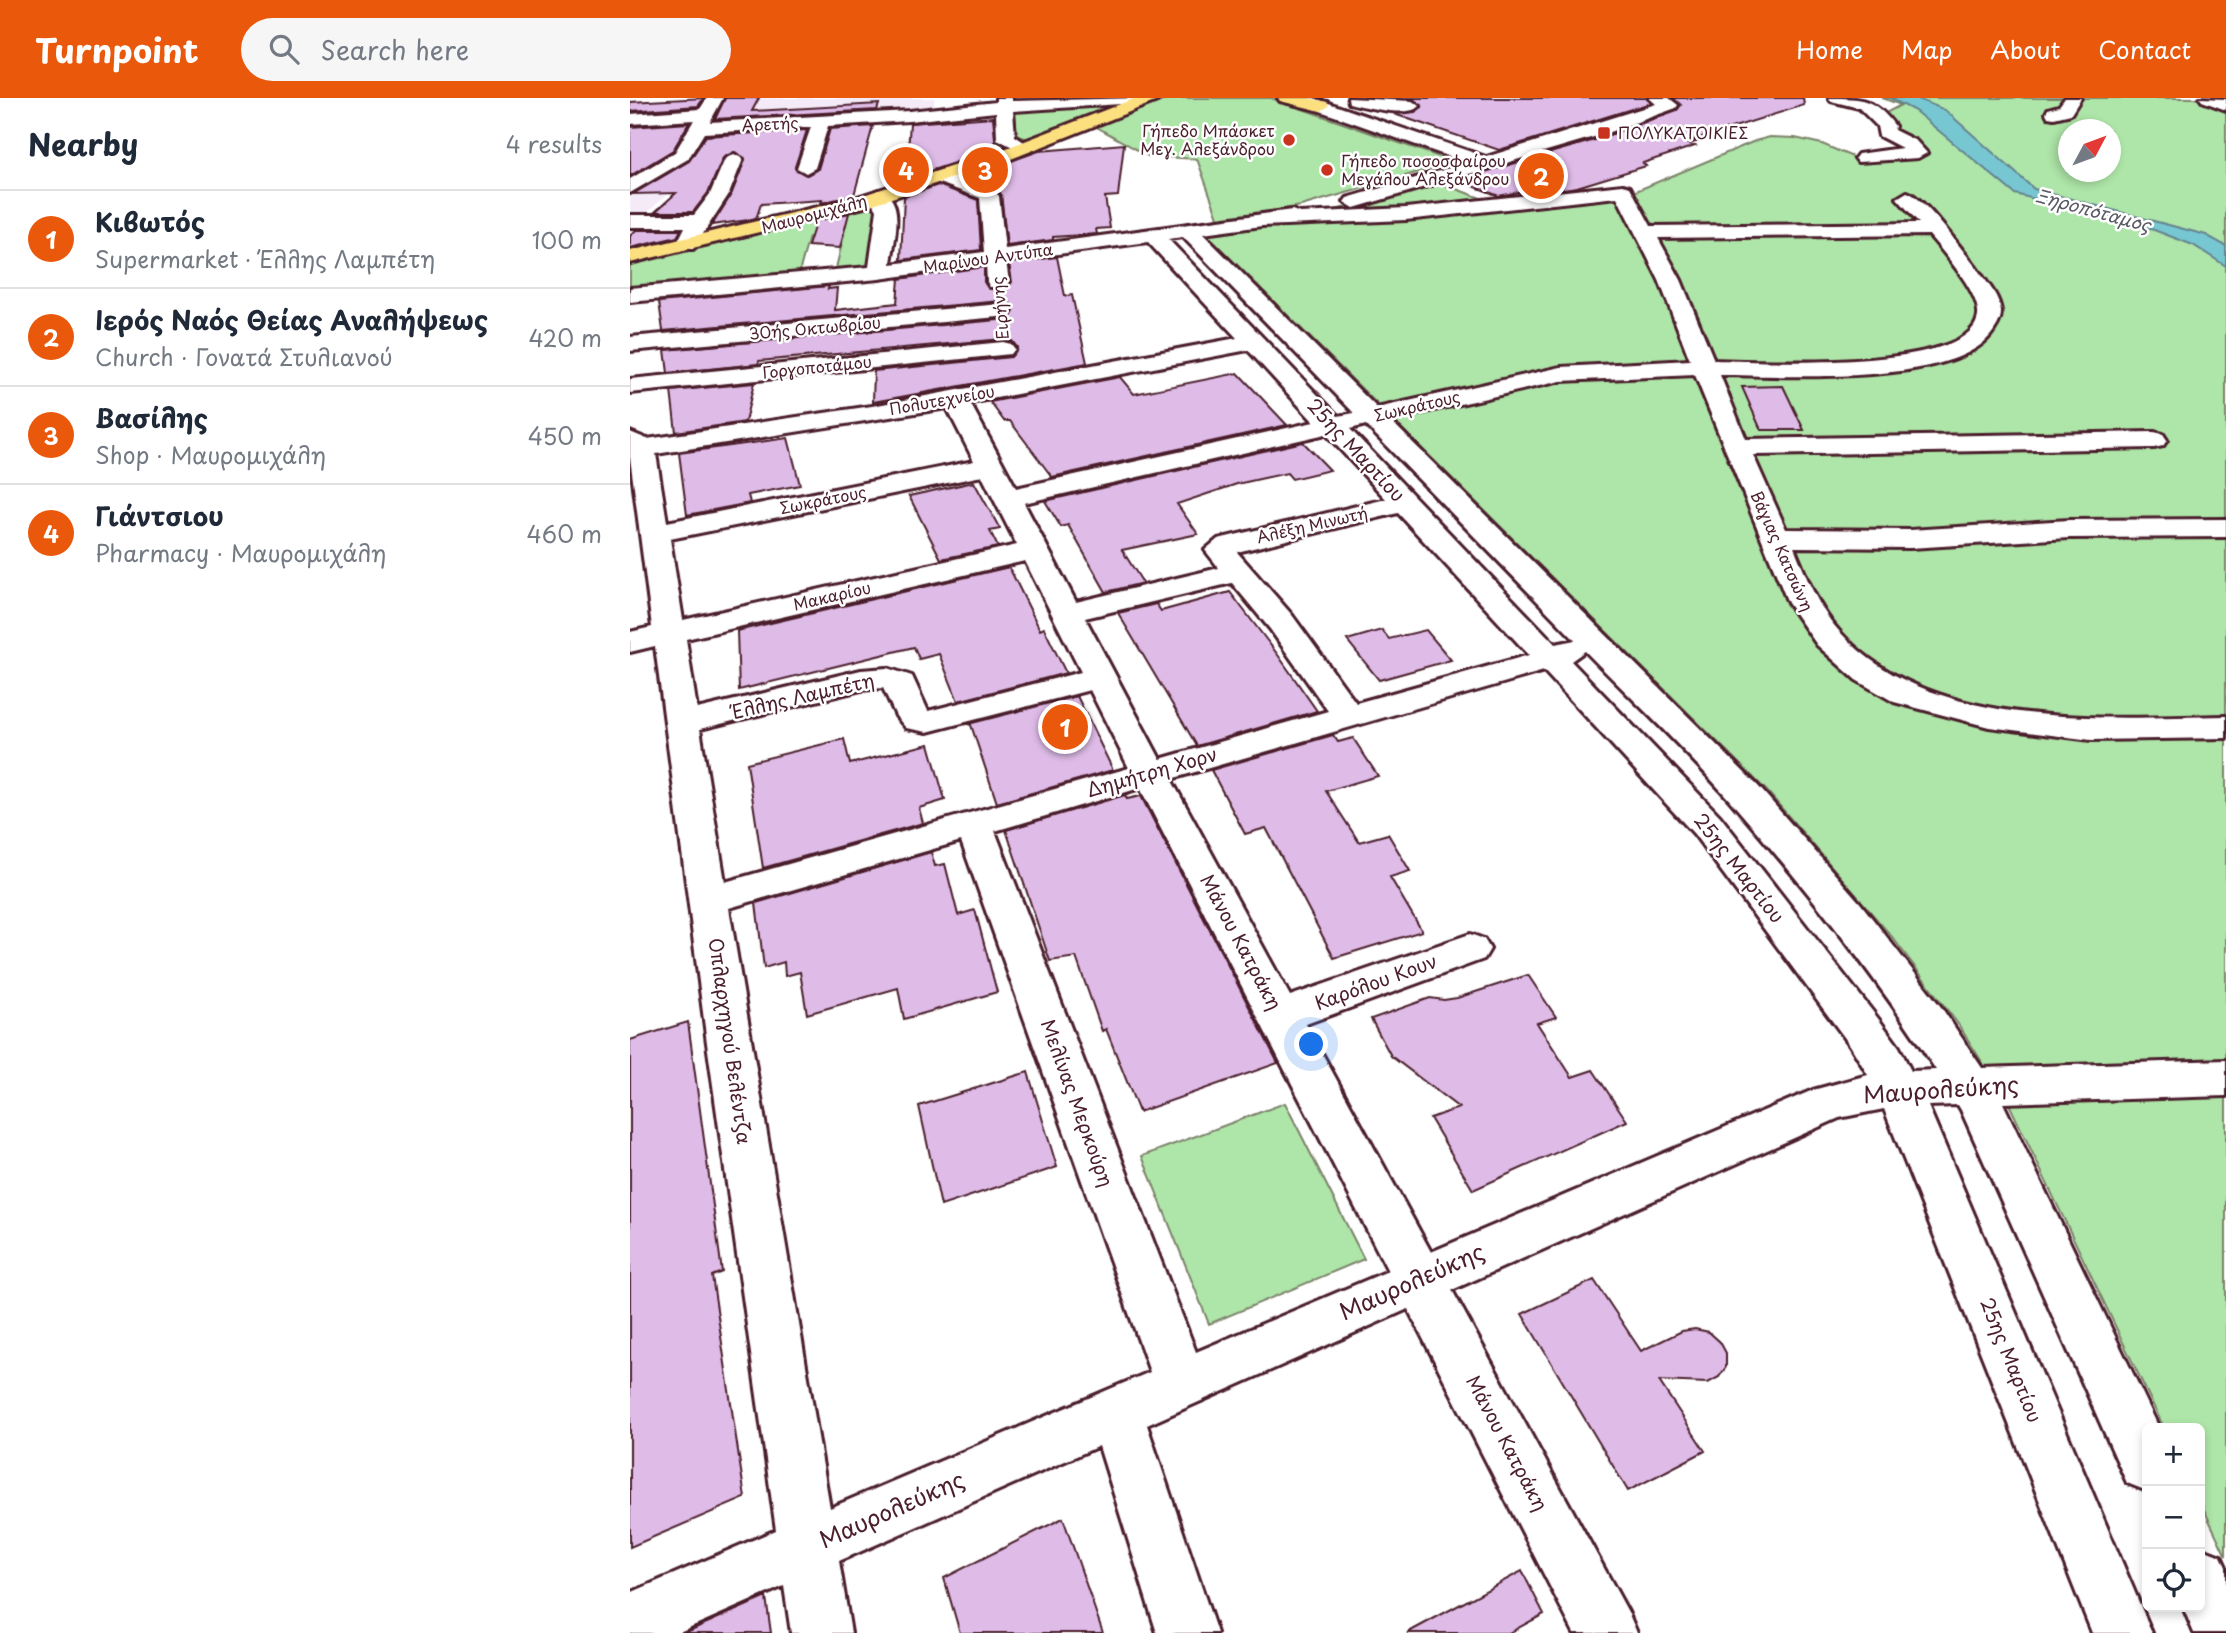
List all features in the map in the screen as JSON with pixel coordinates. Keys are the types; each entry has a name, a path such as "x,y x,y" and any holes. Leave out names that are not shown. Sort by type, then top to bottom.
{"main road":[{"name":"Μαυρομιχάλη","path":"630,257 803,218 878,197 1024,148 1151,98"},
{"path":"1286,98 1323,107"}],"street":[{"path":"630,187 681,155 715,98"},
{"name":"Αρετής","path":"698,126 909,116 945,104 1136,98"},
{"path":"1298,98 1485,163"},
{"path":"2054,113 2065,110 2073,98"},
{"path":"2208,98 2226,105"},
{"path":"1323,107 1359,99 1401,103"},
{"path":"1840,99 1869,107 1886,126 1885,132 1918,153 1864,158"},
{"path":"1004,102 1006,139 1024,148"},
{"name":"Μαρίνου Αντύπα","path":"630,295 879,273 1266,221 1344,205 1485,163 1664,102"},
{"path":"1371,123 1401,103"},
{"path":"905,135 909,116"},
{"path":"630,119 698,126"},
{"path":"806,168 821,141 821,121"},
{"path":"668,137 698,126"},
{"path":"643,158 681,155"},
{"path":"686,245 719,194 734,159"},
{"name":"Ειρήνης","path":"941,177 988,195 1008,389"},
{"name":"Βάγιας Κατσώνη","path":"1406,214 1623,191 1670,280 1735,447 1803,603 1828,638 1868,673 1906,695 1989,717 2091,729 2226,727"},
{"path":"1386,192 1406,214"},
{"path":"878,197 885,202 887,209 879,273"},
{"name":"Σωκράτους","path":"1008,498 1562,374 1648,368 1706,370 1848,367 1902,363 1937,356 1978,335 1990,315 1987,299 1907,198"},
{"path":"1266,221 1406,214"},
{"path":"630,221 700,221"},
{"path":"1646,232 1934,229"},
{"name":"25ης Μαρτίου","path":"1172,234 1255,342 1707,825 1865,1033 1899,1090 2122,1633"},
{"name":"25ης Μαρτίου","path":"1172,234 1372,416 1745,794 1811,869 1891,971 1971,1086 1999,1138 2142,1451"},
{"path":"753,413 785,282"},
{"name":"30ής Οκτωβρίου","path":"630,344 1001,311"},
{"name":"Πολυτεχνείου","path":"635,431 753,413 955,398 1255,342"},
{"name":"Γοργοποτάμου","path":"640,385 1003,349"},
{"path":"635,431 640,385"},
{"name":"Μάνου Κατράκη","path":"955,398 1150,773 1607,1633"},
{"name":"Οπλαρχηγού Βελέντζα","path":"635,431 645,507 650,638 684,723 821,1633"},
{"path":"1735,447 2154,440"},
{"name":"Σωκράτους","path":"645,507 990,467"},
{"name":"Αλέξη Μινωτή","path":"1069,613 1230,561 1228,545 1406,503"},
{"path":"1775,538 1910,539 2068,529 2226,528"},
{"name":"Μακαρίου","path":"650,638 1035,550"},
{"path":"1230,561 1281,622 1348,716"},
{"name":"Δημήτρη Χορν","path":"709,900 1550,658 1592,639"},
{"name":"Έλλης Λαμπέτη","path":"684,723 861,680 881,678 900,683 913,716 918,721 927,722 1101,677"},
{"name":"Μελίνας Μερκούρη","path":"974,824 1181,1383"},
{"name":"Καρόλου Κουν","path":"1281,1016 1470,949"},
{"name":"Μαυρολεύκης","path":"630,1623 1829,1103 1870,1092 1899,1090 2226,1078"},
{"path":"1115,1412 1187,1633"},
{"path":"2205,1588 2225,1633"}],"shaded area":[{"path":"734,98 935,98 933,109 719,121"},
{"path":"670,146 675,153 671,165 713,162 672,190 634,225 692,225 679,239 630,250 630,159"}],"green space":[{"path":"1171,98 1271,98 1454,162 1301,206 1219,220 1197,159 1148,156 1095,126"},
{"path":"1882,98 2226,98 2226,1556 2205,1512 2205,1423 2162,1423 2010,1106 1958,1024 1892,937 1767,791 1207,235 1263,226 1406,216 1629,194 1770,137 1795,138 1822,144 1862,161 1922,155 1893,135 1882,115 1901,105"},
{"path":"1133,100 1031,140 1016,135 1015,107"},
{"path":"1437,182 1497,204 1317,215"},
{"path":"871,207 879,212 871,265 835,272 844,235 809,237 798,276 630,289 630,264"},
{"path":"1285,1103 1364,1259 1209,1324 1142,1156"}],"water":[{"name":"Ξηροπόταμος","path":"1890,98 1916,98 1945,110 2034,189 2206,235 2226,246 2226,266 2193,245 2154,230 2015,194 1915,111"}],"building":[{"path":"704,98 698,106 630,111 630,102"},
{"path":"725,98 759,98 752,111 879,104 877,110 715,119"},
{"path":"1404,98 1646,98 1651,103 1499,150 1394,114 1415,112 1422,107 1413,99"},
{"path":"1673,98 1803,98 1804,105 1693,140 1699,141 1689,144 1695,146 1643,163 1646,166 1577,187 1564,189 1556,186 1540,191 1528,190 1499,196 1457,180 1605,137 1677,110 1681,105"},
{"path":"993,117 996,149 906,179 910,123"},
{"path":"689,123 673,150 630,176 630,127"},
{"path":"873,126 854,195 821,203 822,200 761,204 756,219 712,225 731,195 745,160 735,152 723,158 708,193 693,212 655,212 676,193 633,194 689,161 706,136 807,130 795,167 807,175 818,169 830,129"},
{"path":"1124,144 1118,196 1105,197 1110,228 1096,229 1097,234 1053,237 1053,240 1007,246 1001,194 989,184 968,176 1039,151"},
{"path":"938,185 978,200 981,250 901,260 904,197"},
{"path":"849,213 840,248 808,246 816,221"},
{"path":"636,230 681,230 677,237 630,248 630,236"},
{"path":"1057,257 1065,296 1072,295 1087,363 873,402 874,371 1011,357 1017,347 1012,341 1003,339 759,361 758,364 668,373 665,350 1009,319 1014,310 1010,303 1001,301 663,331 659,302 829,286 828,289 837,288 835,310 897,303 899,279 984,267 984,282 988,288 1006,290 1012,282 1009,263"},
{"path":"1238,373 1287,425 1052,477 1010,421 1004,421 990,402 1120,377 1134,394"},
{"path":"754,383 745,422 676,432 671,391"},
{"path":"1783,386 1804,430 1761,430 1742,387"},
{"path":"788,438 800,485 748,495 750,503 687,515 679,453"},
{"path":"1303,442 1330,470 1292,479 1287,473 1237,484 1177,504 1198,534 1122,550 1143,583 1106,592 1068,525 1061,527 1045,501"},
{"path":"974,482 1000,529 990,531 998,547 941,559 909,496"},
{"path":"1009,567 1040,630 1044,628 1066,673 958,701 939,654 919,659 914,647 739,690 737,631"},
{"path":"1230,592 1317,711 1197,746 1118,613 1156,604 1161,611"},
{"path":"1382,630 1389,639 1426,630 1451,660 1379,680 1347,640"},
{"path":"1077,696 1113,770 997,803 971,725 968,724"},
{"path":"1333,735 1338,742 1353,738 1378,776 1326,791 1359,842 1388,834 1410,871 1390,877 1422,931 1334,958 1266,828 1245,834 1211,770"},
{"path":"844,739 850,764 929,744 945,800 919,808 923,823 763,868 747,763"},
{"path":"1125,795 1127,799 1141,796 1278,1063 1139,1112 1106,1029 1102,1031 1076,957 1050,961 1006,830"},
{"path":"931,852 935,866 945,864 958,915 975,910 997,992 904,1019 898,988 807,1014 800,972 785,976 784,962 764,968 756,903"},
{"path":"1528,975 1556,1017 1537,1023 1572,1077 1593,1070 1627,1121 1473,1190 1430,1118 1459,1108 1391,1056 1371,1019 1430,998 1457,998"},
{"path":"688,1022 722,1272 712,1276 745,1498 630,1547 630,1040"},
{"path":"1028,1072 1057,1167 941,1206 919,1106"},
{"path":"1594,1280 1641,1351 1682,1331 1695,1329 1709,1332 1720,1342 1726,1353 1726,1367 1719,1377 1708,1383 1659,1381 1705,1451 1628,1491 1522,1314"},
{"path":"1063,1518 1103,1633 960,1633 944,1578"},
{"path":"1522,1571 1544,1614 1509,1633 1407,1633"},
{"path":"766,1597 771,1633 684,1633"}],"place":[{"name":"ΠΟΛΥΚΑΤΟΙΚΙΕΣ","path":"1604,133"},
{"name":"Γήπεδο Μπάσκετ Μεγ. Αλεξάνδρου","path":"1289,140"},
{"name":"Γιάντσιου","path":"906,170"},
{"name":"Βασίλης","path":"985,170"},
{"name":"Γήπεδο ποσοσφαίρου Μεγάλου Αλεξάνδρου","path":"1327,170"},
{"name":"Ιερός Ναός Θείας Αναλήψεως","path":"1541,176"},
{"name":"Κιβωτός","path":"1065,727"}]}
